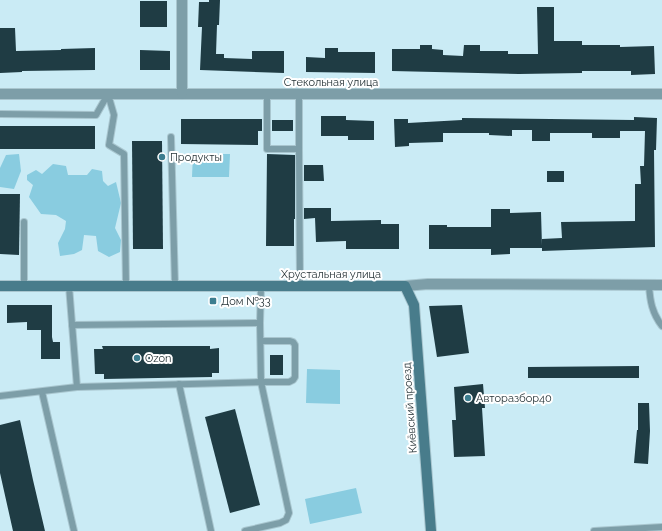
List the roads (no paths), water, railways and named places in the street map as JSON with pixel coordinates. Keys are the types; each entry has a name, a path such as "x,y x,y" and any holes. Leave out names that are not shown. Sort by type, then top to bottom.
{"main road":[{"name":"Хрустальная улица","path":"0,286 405,286"},
{"name":"Киёвский проезд","path":"405,286 414,305 431,531"}],"street":[{"path":"182,0 182,94"},
{"name":"Стекольная улица","path":"0,94 662,94"},
{"name":"Хрустальная улица","path":"405,286 428,284 662,285"}],"lane":[{"path":"0,114 96,115 108,94"},
{"path":"108,94 114,115 109,145 124,154 126,286"},
{"path":"267,94 267,149 298,149"},
{"path":"299,94 298,149 300,286"},
{"path":"171,138 175,286"},
{"path":"24,222 24,286"},
{"path":"649,285 654,316 662,326"},
{"path":"69,286 77,387"},
{"path":"245,531 280,523 286,520 289,513 261,382 261,286"},
{"path":"72,325 260,323"},
{"path":"0,396 77,387 289,382 293,380 295,377 294,342 261,341"},
{"path":"178,384 211,531"},
{"path":"42,392 74,531"},
{"path":"594,531 662,527"}],"place":[{"name":"Продукты","path":"162,157"},
{"name":"Дом №33","path":"213,301"},
{"name":"Ozon","path":"137,358"},
{"name":"Авторазбор40","path":"468,398"}]}
